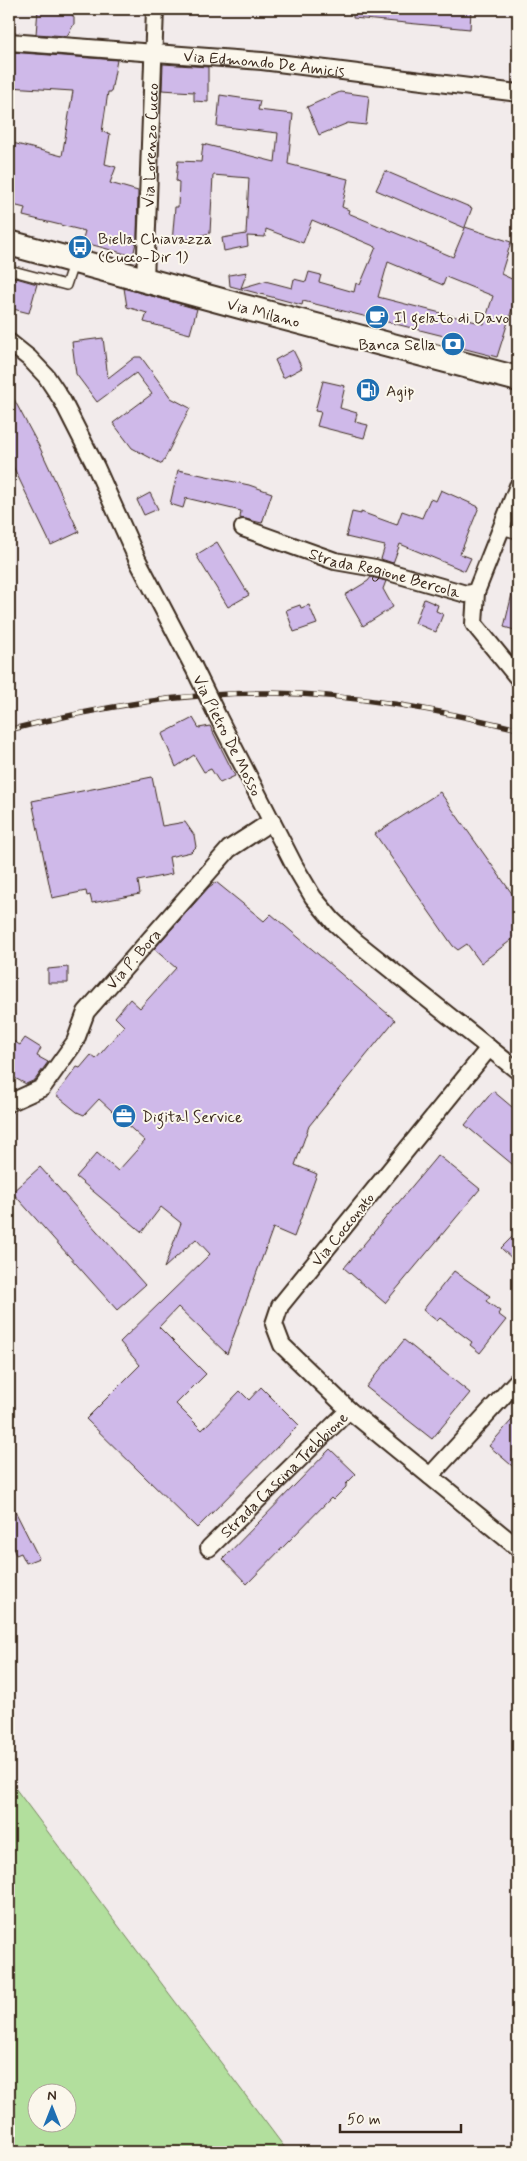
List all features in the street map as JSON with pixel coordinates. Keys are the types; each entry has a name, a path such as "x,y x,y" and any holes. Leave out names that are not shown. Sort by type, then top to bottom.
{"main road":[{"name":"Via Milano","path":"9,243 518,379"}],"street":[{"name":"Via Lorenzo Cucco","path":"145,280 155,9"},
{"name":"Via Edmondo De Amicis","path":"9,42 262,61 518,93"},
{"name":"Via Pietro De Mosso","path":"9,342 29,358 46,376 62,400 96,467 138,561 313,898 333,921 355,941 518,1071"},
{"name":"Strada Regione Bercola","path":"243,528 335,561 374,568 466,594 476,592 518,486"},
{"path":"476,592 474,624 518,678"},
{"name":"Via P. Bora","path":"9,1103 42,1088 75,1042 86,1012 229,849 272,821"},
{"name":"Via Cocconato","path":"350,1410 282,1344 274,1324 280,1306 489,1048"},
{"path":"430,1476 518,1380"},
{"name":"Strada Cascina Trebbione","path":"209,1548 350,1410 518,1548"}],"lane":[{"path":"9,270 66,285 74,260"},
{"path":"501,529 518,534"}],"green space":[{"path":"9,1780 288,2152 9,2152"}],"building":[{"path":"38,9 69,9 74,18 74,24 67,36 36,34"},
{"path":"353,9 471,9 470,29 353,18"},
{"path":"9,52 117,60 111,92 108,92 102,132 110,134 105,164 116,167 110,183 138,191 137,238 133,256 82,242 85,231 23,216 25,208 9,204 9,142 62,156 73,91 9,87"},
{"path":"163,64 208,67 208,102 194,101 194,92 162,90"},
{"path":"340,92 369,96 366,125 348,123 319,135 307,107"},
{"path":"220,95 260,101 258,110 293,114 288,164 348,179 342,207 349,210 348,213 453,257 465,228 376,190 385,171 472,208 465,227 511,242 501,274 518,282 518,290 497,357 454,346 456,339 303,301 302,305 230,286 229,275 247,272 241,288 265,281 292,288 294,279 306,282 309,272 321,275 319,282 354,292 356,283 360,285 376,247 312,220 303,243 266,229 265,237 247,236 248,246 224,251 222,238 246,234 249,178 213,175 210,233 172,243 175,207 178,207 179,182 176,181 178,161 201,162 203,144 275,162 278,133 217,126","holes":["388,262 443,285 446,277 493,296 484,324 378,297"]},
{"path":"9,276 37,284 29,313 9,308"},
{"path":"124,288 197,309 190,334 144,322 147,313 127,307"},
{"path":"103,338 108,378 135,357 141,357 171,398 190,408 162,464 132,448 113,423 152,394 136,373 97,402 76,374 72,342"},
{"path":"293,350 302,368 283,378 275,360"},
{"path":"323,381 345,386 340,408 357,413 355,422 368,425 364,438 317,426 321,412 315,411"},
{"path":"9,390 40,448 79,532 51,545 9,458"},
{"path":"178,470 249,485 272,493 262,523 240,518 241,511 186,498 183,508 170,504"},
{"path":"441,490 479,507 460,554 471,558 465,571 400,544 393,563 381,559 385,546 346,537 352,512 361,514 361,512 397,525 402,511 422,518 430,499 436,501"},
{"path":"150,493 158,509 144,515 137,500"},
{"path":"217,542 249,595 228,607 196,555"},
{"path":"371,577 386,581 383,589 393,607 363,626 345,595 368,581"},
{"path":"513,590 518,591 518,631 504,627"},
{"path":"424,599 438,605 436,611 443,614 436,632 415,623"},
{"path":"300,605 301,608 309,605 317,624 294,632 286,610"},
{"path":"193,718 199,728 210,726 235,776 220,783 211,769 204,772 194,755 176,767 162,734"},
{"path":"152,777 162,826 185,822 194,835 196,847 191,852 169,857 172,874 138,881 140,894 92,903 90,895 87,896 86,891 52,898 32,801"},
{"path":"440,792 518,902 518,935 481,963 467,944 458,950 453,946 375,834"},
{"path":"216,882 264,921 271,914 395,1020 309,1126 295,1165 317,1174 294,1237 273,1228 227,1354 178,1307 159,1327 206,1374 176,1404 202,1430 240,1391 249,1400 261,1387 299,1425 197,1528 86,1419 140,1365 120,1342 210,1254 196,1239 164,1268 181,1223 161,1207 142,1232 76,1177 97,1153 118,1171 145,1141 99,1099 84,1115 77,1112 56,1095 77,1067 80,1068 91,1055 96,1059 124,1026 115,1017 130,999 140,1008 176,968 154,949 209,887"},
{"path":"68,967 68,983 48,983 48,969"},
{"path":"25,1038 41,1048 37,1056 48,1062 35,1080 26,1084 9,1075 9,1039 20,1045"},
{"path":"493,1091 518,1112 518,1169 465,1125"},
{"path":"438,1155 480,1189 385,1303 344,1268"},
{"path":"40,1167 145,1285 117,1310 12,1192"},
{"path":"518,1231 518,1264 501,1248"},
{"path":"454,1271 490,1296 486,1301 500,1311 498,1314 506,1320 480,1353 470,1345 472,1342 440,1318 437,1321 423,1310"},
{"path":"404,1340 470,1393 432,1439 366,1387"},
{"path":"518,1413 518,1471 489,1446"},
{"path":"330,1449 356,1474 346,1484 346,1487 333,1500 331,1498 247,1584 223,1559"},
{"path":"9,1499 39,1558 26,1563 21,1553 16,1555 9,1540"}],"railway":[{"path":"9,730 106,708 172,698 238,693 302,694 365,700 396,704 518,729"}],"place":[{"name":"Biella Chiavazza (Cucco-Dir 1)","path":"80,247"},
{"name":"Il gelato di Davo","path":"377,317"},
{"name":"Banca Sella","path":"453,344"},
{"name":"Agip","path":"368,390"},
{"name":"Digital Service","path":"124,1116"}]}
